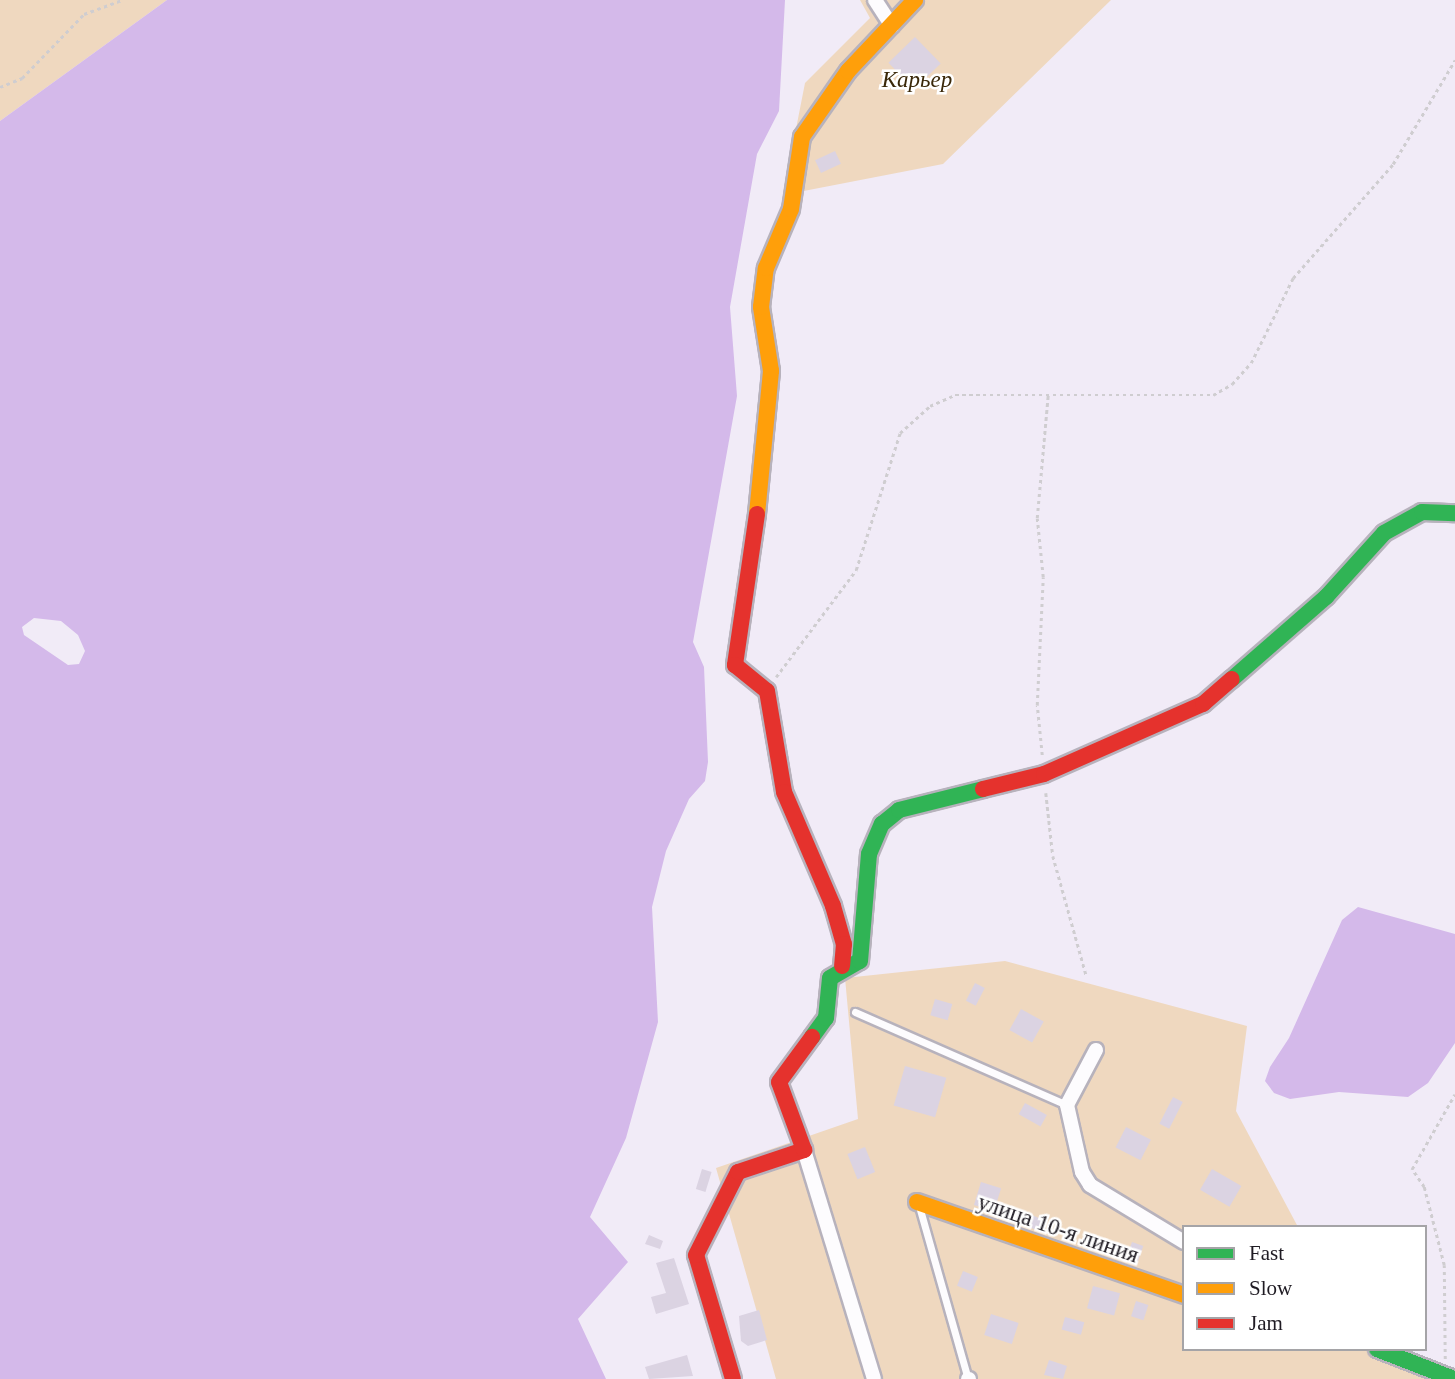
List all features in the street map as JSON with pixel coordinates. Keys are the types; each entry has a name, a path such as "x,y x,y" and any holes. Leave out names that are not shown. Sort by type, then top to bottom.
{"street":[{"path":"875,0 891,26"},
{"path":"842,966 844,944 833,906 784,792 766,691 735,665 768,435 771,371 761,307 766,268 791,209 802,137 824,112 839,80 915,0"},
{"path":"874,1379 804,1150 779,1082 826,1018 830,978 842,966 860,961 869,854 882,824 899,810 1044,774 1203,704 1326,597 1384,533 1422,512 1455,513"},
{"path":"1096,1050 1067,1105 1075,1151 1090,1185 1182,1241"},
{"path":"733,1379 696,1255 738,1172 804,1150"},
{"name":"улица 10-я линия","path":"918,1202 1182,1294"},
{"path":"1382,1351 1450,1377"}],"lane":[{"path":"855,1012 1067,1105"},
{"path":"918,1202 968,1379"}],"path":[{"path":"0,87 22,78 84,14 122,0"},
{"path":"766,691 797,643 836,603 856,570 900,433 930,406 955,395 1213,395 1232,384 1251,363 1293,278 1394,164 1455,60"},
{"path":"1048,394 1037,518 1043,577 1037,705 1053,856 1086,974"},
{"path":"1450,1377 1444,1265 1424,1187 1412,1169 1455,1094"}],"green space":[{"path":"0,0 167,0 0,121"},
{"name":"Карьер","path":"860,0 1111,0 943,164 783,195 805,83 870,18"},
{"path":"1005,961 1247,1026 1236,1111 1297,1225 1182,1225 1182,1351 1368,1351 1376,1358 1437,1379 776,1379 716,1168 858,1119 845,978"}],"shaded area":[{"path":"167,0 785,0 779,111 757,154 730,307 737,396 693,642 704,667 708,762 705,781 689,799 666,851 652,907 658,1022 626,1138 590,1217 628,1262 578,1319 606,1379 0,1379 0,121","holes":["34,618 61,621 78,635 85,651 79,664 68,665 24,635 22,627"]},
{"path":"1358,907 1455,934 1455,1043 1428,1083 1408,1097 1339,1092 1290,1099 1274,1093 1265,1081 1270,1067 1289,1038 1342,920"}],"building":[{"path":"915,37 941,64 914,89 888,63"},
{"path":"835,151 841,164 821,173 815,160"},
{"path":"975,983 985,988 976,1006 966,1001"},
{"path":"935,999 952,1004 948,1020 930,1015"},
{"path":"1021,1009 1044,1022 1032,1043 1009,1030"},
{"path":"905,1066 946,1078 935,1117 894,1105"},
{"path":"1173,1097 1183,1102 1169,1129 1159,1124"},
{"path":"1025,1103 1047,1115 1041,1126 1019,1114"},
{"path":"1126,1127 1151,1140 1141,1160 1116,1147"},
{"path":"865,1147 875,1172 857,1179 847,1154"},
{"path":"702,1169 712,1172 705,1192 696,1189"},
{"path":"1212,1169 1241,1186 1229,1207 1200,1190"},
{"path":"981,1182 1001,1188 994,1211 974,1205"},
{"path":"1023,1211 1043,1220 1038,1231 1018,1222"},
{"path":"649,1235 663,1241 660,1249 645,1244"},
{"path":"1132,1242 1143,1246 1136,1265 1125,1261"},
{"path":"674,1258 689,1304 656,1314 651,1297 666,1293 656,1263"},
{"path":"963,1271 978,1277 972,1292 957,1286"},
{"path":"1093,1286 1120,1293 1114,1315 1087,1308"},
{"path":"1136,1301 1148,1305 1143,1320 1131,1316"},
{"path":"759,1310 767,1340 748,1346 741,1341 739,1316"},
{"path":"991,1314 1019,1323 1012,1344 984,1335"},
{"path":"1065,1317 1084,1322 1081,1335 1062,1330"},
{"path":"687,1355 693,1376 649,1379 645,1367"},
{"path":"1049,1360 1067,1366 1063,1379 1044,1375"}],"traffic: fast":[{"path":"1232,679 1326,597 1384,533 1422,512 1455,513"},
{"path":"812,1037 826,1018 830,978 860,961 869,854 882,824 899,810 983,789"},
{"path":"1382,1351 1454,1379"}],"traffic: slow":[{"path":"757,514 771,371 761,307 766,268 791,209 802,137 848,71 915,0"},
{"path":"917,1202 1182,1294"}],"traffic: jam":[{"path":"757,514 735,665 767,691 784,792 833,906 844,944 842,966"},
{"path":"983,789 1044,774 1203,704 1232,679"},
{"path":"733,1379 696,1255 738,1172 804,1150 779,1082 812,1037"}]}
